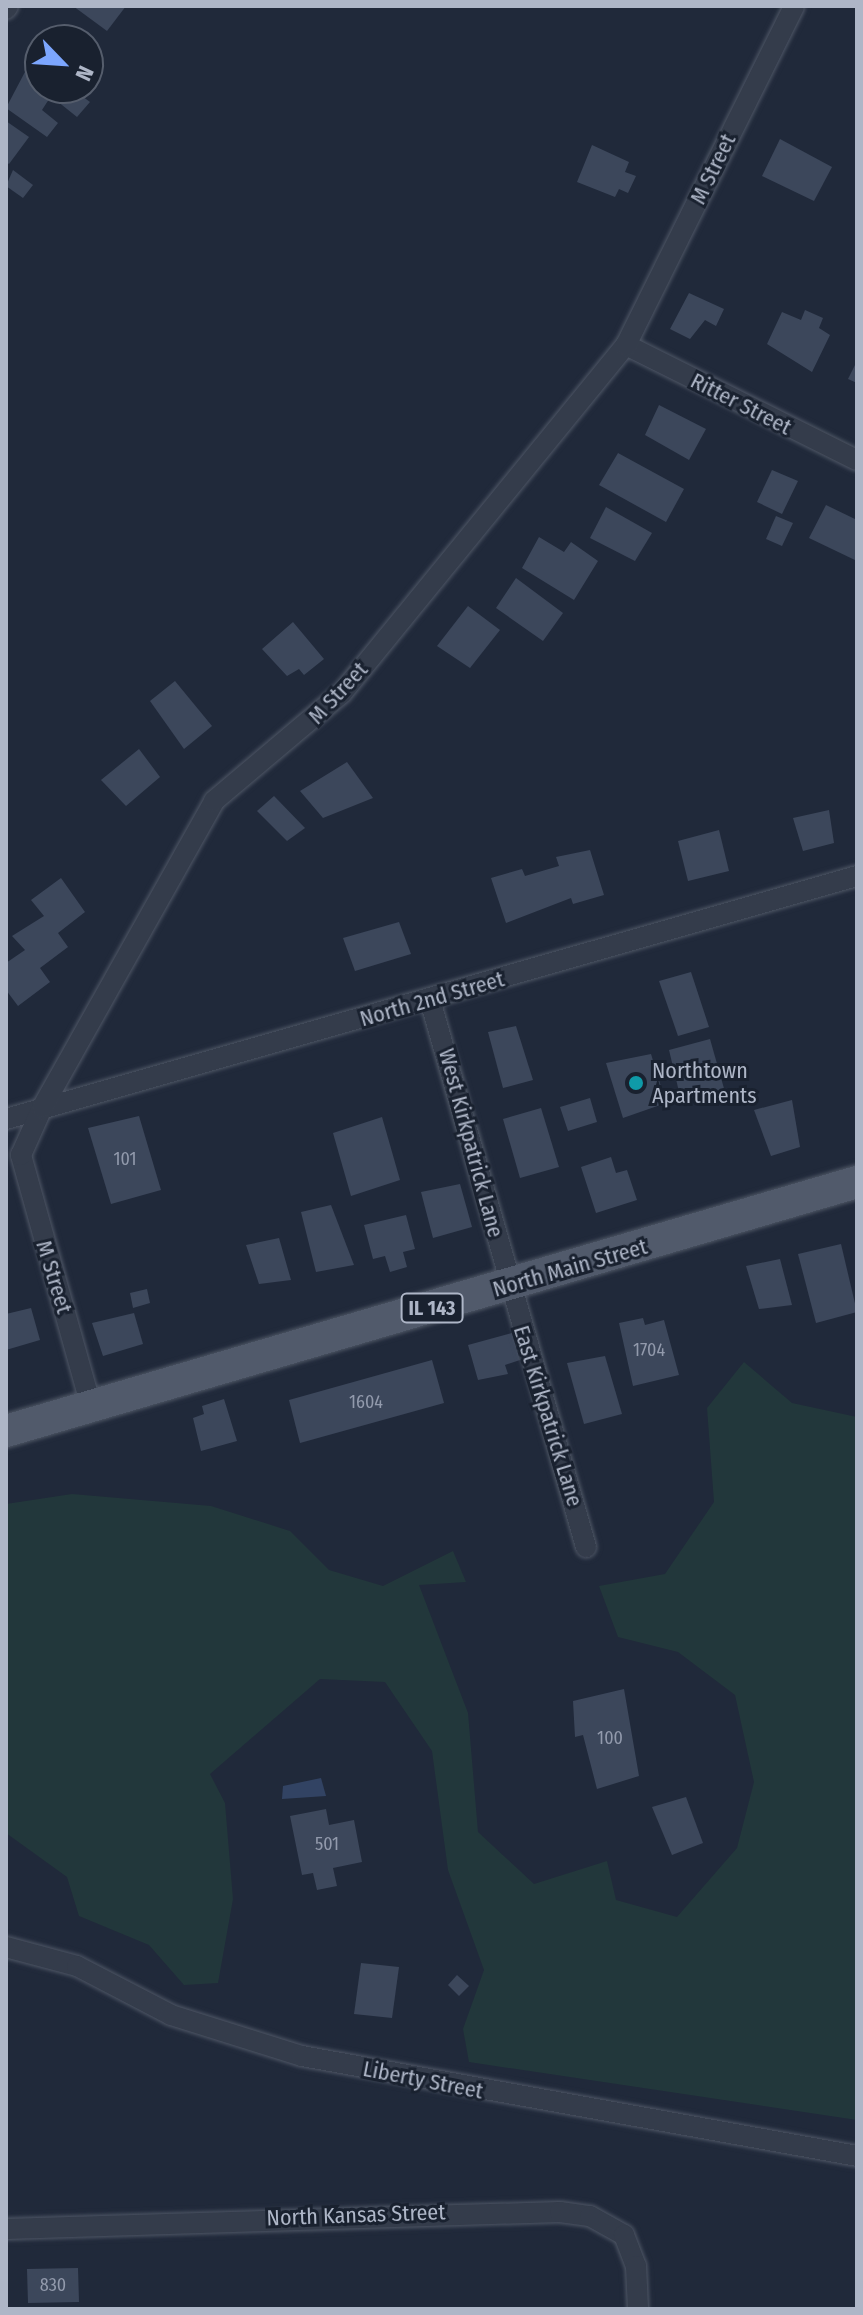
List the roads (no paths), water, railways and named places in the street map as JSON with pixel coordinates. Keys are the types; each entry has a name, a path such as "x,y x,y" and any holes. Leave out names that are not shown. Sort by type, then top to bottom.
{"main road":[{"name":"North Main Street","path":"6,1431 857,1182"}],"street":[{"name":"M Street","path":"91,1406 21,1155 42,1108 214,801 342,693 626,345 794,6"},
{"name":"Ritter Street","path":"626,345 857,460"},
{"name":"North 2nd Street","path":"6,1119 857,876"},
{"name":"West Kirkpatrick Lane","path":"430,1000 509,1286"},
{"name":"East Kirkpatrick Lane","path":"509,1286 586,1547"},
{"name":"Liberty Street","path":"6,1947 77,1966 171,2015 302,2056 857,2156"},
{"name":"North Kansas Street","path":"6,2229 560,2212 590,2216 624,2235 636,2266 638,2309"}],"water":[{"path":"321,1778 326,1796 282,1799 283,1786"}],"place":[{"name":"Northtown Apartments","path":"636,1083"}]}
